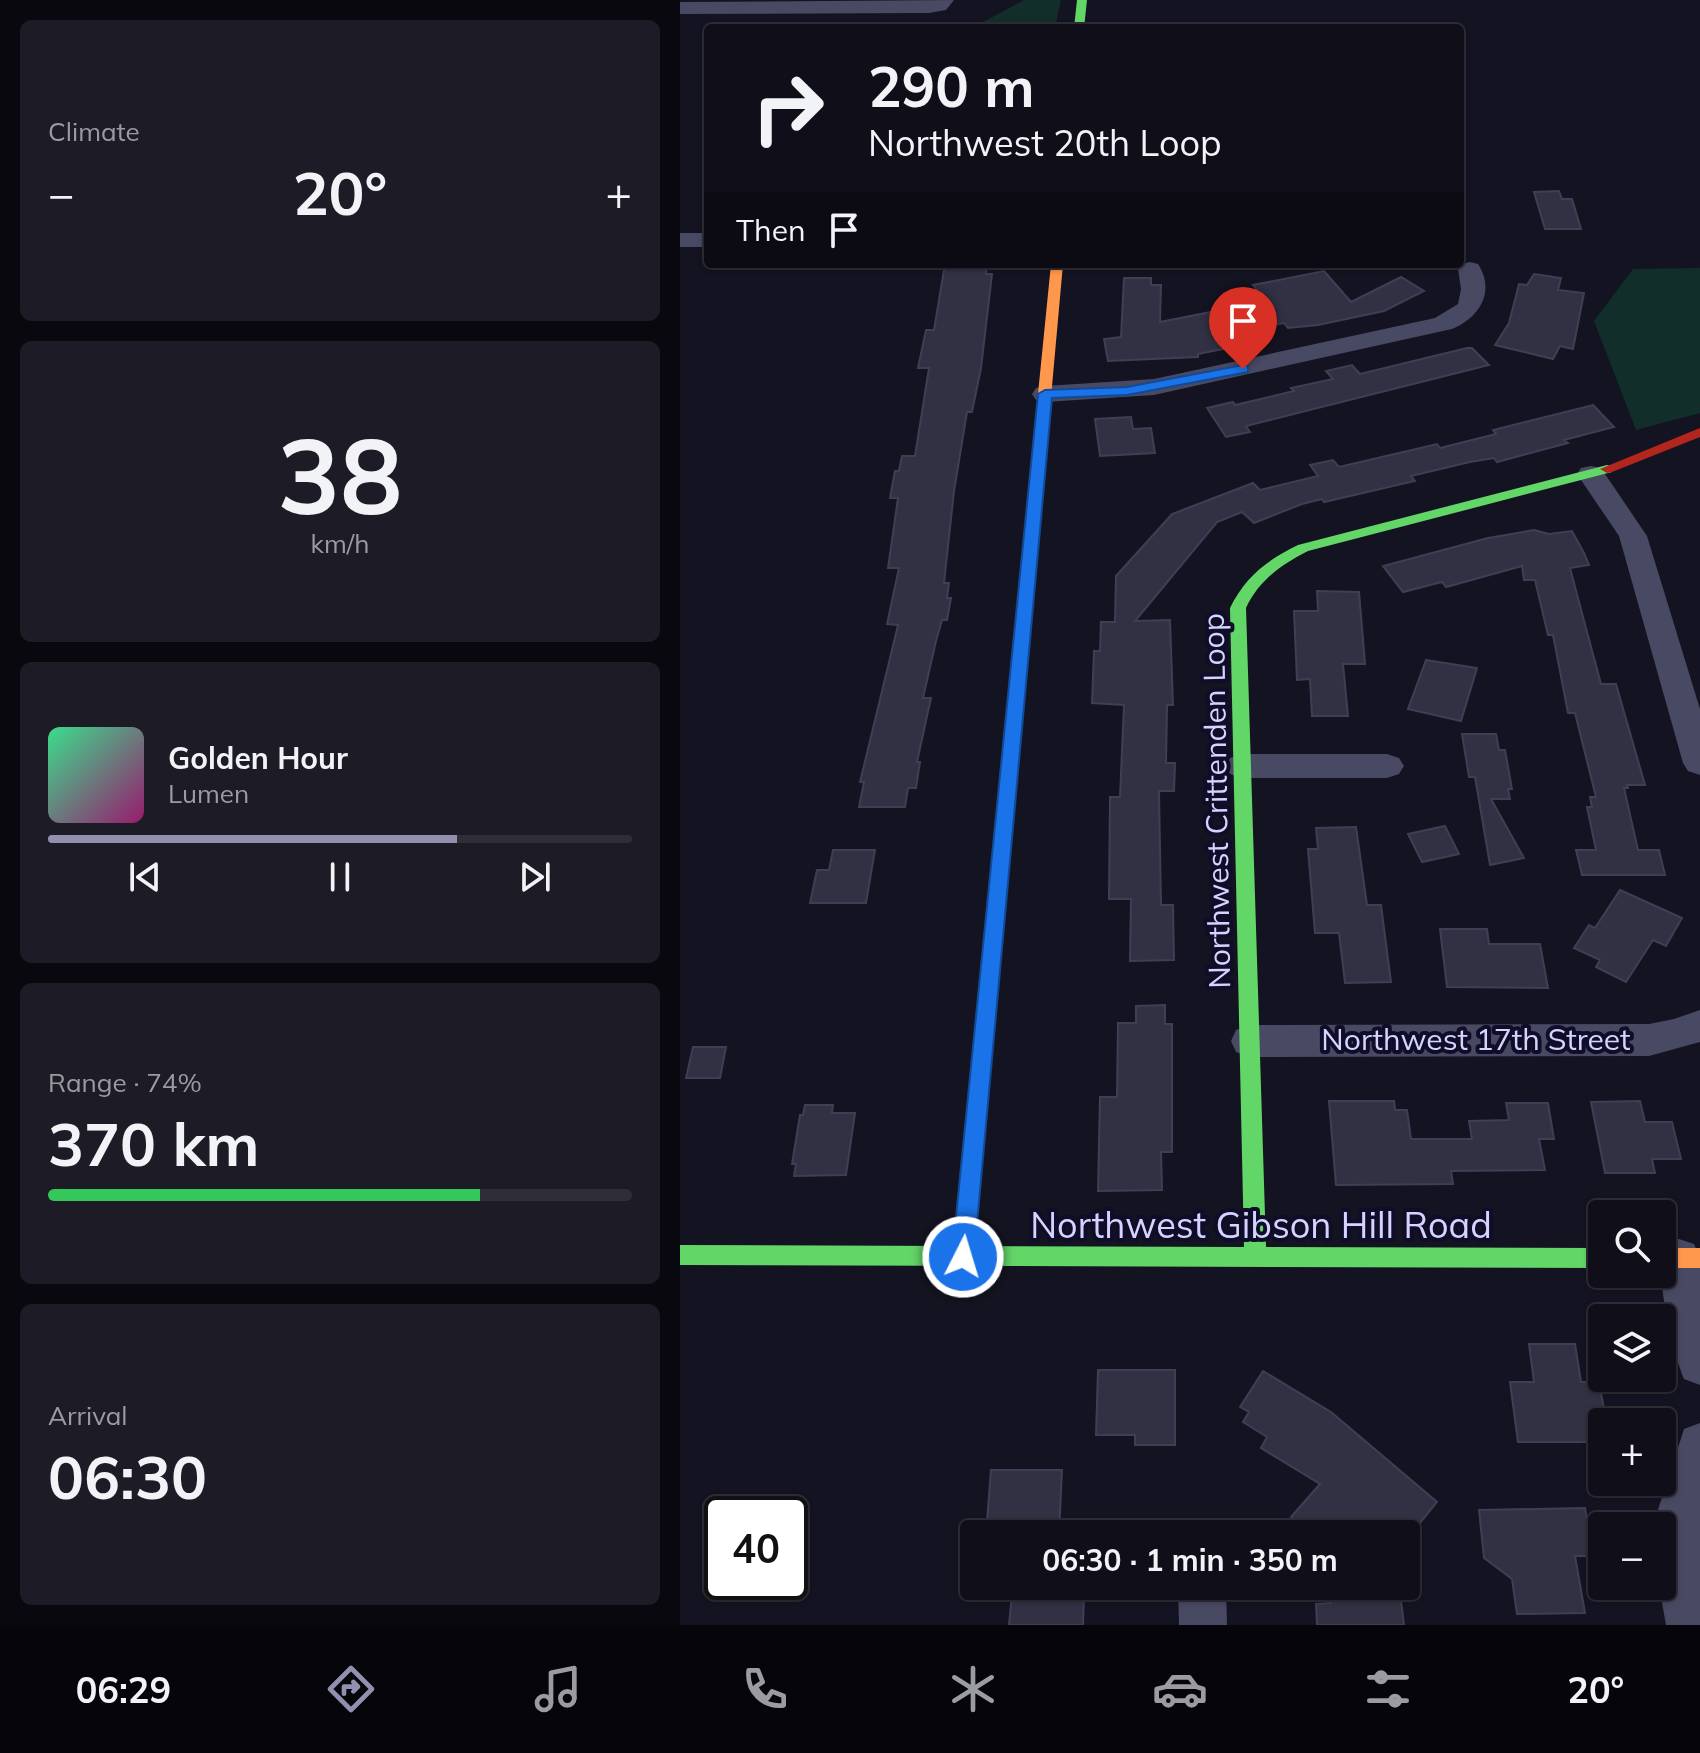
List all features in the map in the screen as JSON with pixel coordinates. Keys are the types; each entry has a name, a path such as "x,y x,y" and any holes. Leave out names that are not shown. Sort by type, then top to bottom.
{"street":[{"path":"680,8 929,7 939,6 944,0"},
{"path":"1079,24 1082,0"},
{"path":"680,240 704,240"},
{"path":"963,1257 1057,268"},
{"path":"1045,394 1154,387 1443,324 1469,308 1475,290 1470,269"},
{"name":"Northwest Crittenden Loop","path":"1255,1258 1238,608 1247,588 1268,566 1319,543 1591,474 1636,460 1700,432"},
{"path":"1591,474 1633,536 1700,763"},
{"path":"1242,766 1387,766"},
{"name":"Northwest 17th Street","path":"1250,1041 1649,1040 1680,1034 1700,1025"},
{"name":"Northwest Gibson Hill Road","path":"680,1255 1588,1258"},
{"path":"1680,1258 1700,1364"},
{"path":"1690,1625 1679,1564 1679,1516 1700,1445"},
{"path":"1202,1600 1203,1625"}],"green space":[{"path":"1024,0 1061,0 1056,24 979,24"},
{"path":"1700,268 1700,413 1636,430 1594,321 1633,269"}],"building":[{"path":"1559,191 1562,199 1572,199 1581,229 1545,229 1534,192"},
{"path":"944,268 987,268 986,274 992,274 981,368 972,412 967,412 944,583 949,583 947,598 951,598 947,620 942,620 936,641 923,698 931,698 917,762 920,762 916,788 908,788 905,807 859,807 864,782 860,782 898,625 887,624 899,568 888,568 898,498 890,498 895,471 899,471 902,456 915,456 929,368 918,368 926,330 934,330"},
{"path":"1324,271 1351,302 1401,277 1424,291 1384,311 1318,325 1288,328 1284,323 1238,332 1244,342 1198,354 1198,357 1108,361 1104,339 1121,337 1124,278 1151,278 1151,285 1161,285 1160,322 1266,301 1253,285"},
{"path":"1534,274 1561,278 1558,290 1584,293 1573,349 1560,346 1553,359 1495,345 1509,323 1519,284 1527,285"},
{"path":"1472,348 1489,365 1246,426 1250,432 1226,437 1207,408 1233,402 1235,405 1294,391 1291,388 1333,379 1326,371 1352,365 1360,374"},
{"path":"1593,405 1614,427 1497,462 1494,458 1470,462 1411,476 1415,481 1324,502 1322,499 1302,504 1254,523 1242,512 1217,522 1135,621 1170,620 1173,705 1167,705 1166,763 1175,763 1174,791 1159,791 1161,905 1173,905 1174,960 1130,961 1131,899 1109,899 1110,797 1120,797 1124,705 1092,703 1094,651 1100,651 1101,622 1115,622 1116,576 1172,514 1253,483 1260,490 1318,476 1310,465 1333,460 1339,467 1437,444 1440,448 1496,434 1493,430"},
{"path":"1131,417 1133,429 1151,428 1155,453 1100,456 1095,419"},
{"path":"1534,530 1549,534 1572,531 1589,565 1570,568 1601,684 1616,684 1645,785 1627,785 1628,788 1624,788 1638,850 1659,850 1665,875 1582,875 1576,850 1596,850 1587,807 1592,807 1590,797 1596,797 1575,713 1568,713 1553,635 1548,635 1535,580 1524,580 1522,566 1446,587 1442,582 1403,592 1383,566 1488,538"},
{"path":"1317,591 1359,592 1365,664 1343,664 1348,716 1312,716 1310,679 1297,680 1294,611 1318,611"},
{"path":"1426,660 1477,668 1461,721 1408,709"},
{"path":"1462,734 1496,734 1499,750 1505,750 1512,789 1508,789 1510,799 1491,799 1524,858 1490,865 1475,777 1469,777"},
{"path":"1445,826 1459,854 1422,862 1408,834"},
{"path":"1356,827 1367,905 1381,905 1391,982 1345,983 1339,933 1315,933 1308,849 1318,849 1316,828"},
{"path":"833,850 875,850 866,903 810,903 817,870 829,870"},
{"path":"1620,890 1682,918 1666,946 1653,940 1626,982 1596,967 1600,960 1574,948 1589,925 1595,928"},
{"path":"1440,929 1487,929 1489,944 1540,944 1548,988 1447,987"},
{"path":"1165,1005 1165,1024 1172,1024 1172,1152 1161,1152 1162,1190 1098,1191 1100,1097 1117,1097 1118,1023 1136,1023 1136,1006"},
{"path":"693,1047 726,1047 720,1078 686,1078"},
{"path":"1329,1101 1394,1101 1395,1110 1407,1110 1411,1139 1472,1139 1469,1121 1509,1120 1506,1103 1548,1103 1554,1139 1539,1139 1545,1170 1451,1171 1453,1184 1336,1185"},
{"path":"1640,1101 1645,1122 1672,1122 1681,1159 1652,1159 1655,1173 1605,1173 1591,1102"},
{"path":"805,1105 833,1105 832,1113 855,1113 846,1175 794,1176 796,1164 792,1164 800,1115 803,1115"},
{"path":"1529,1344 1575,1344 1581,1382 1588,1382 1588,1392 1601,1392 1604,1408 1588,1408 1588,1442 1518,1442 1510,1382 1534,1382"},
{"path":"1098,1370 1175,1370 1175,1445 1135,1445 1135,1435 1096,1435"},
{"path":"1263,1371 1331,1412 1437,1502 1420,1523 1420,1520 1295,1520 1291,1517 1320,1484 1261,1448 1267,1437 1243,1422 1249,1412 1240,1407"},
{"path":"991,1470 1062,1470 1060,1520 987,1520"},
{"path":"1585,1508 1588,1556 1575,1556 1585,1613 1517,1614 1512,1579 1484,1558 1479,1510"},
{"path":"1011,1600 1084,1600 1083,1625 1009,1625"},
{"path":"1331,1600 1401,1600 1404,1625 1317,1625 1316,1604 1331,1603"}],"traffic: fast":[{"path":"1079,24 1082,0"},
{"path":"1255,1258 1238,608 1264,572 1303,548 1607,469"},
{"path":"680,1255 1588,1258"}],"traffic: slow":[{"path":"1002,843 1057,268"},
{"path":"1676,1258 1700,1258"}],"traffic: jam":[{"path":"1607,469 1700,432"},
{"path":"963,1257 1002,843"}],"route":[{"path":"963,1257 1045,394 1127,391 1243,369"}]}
